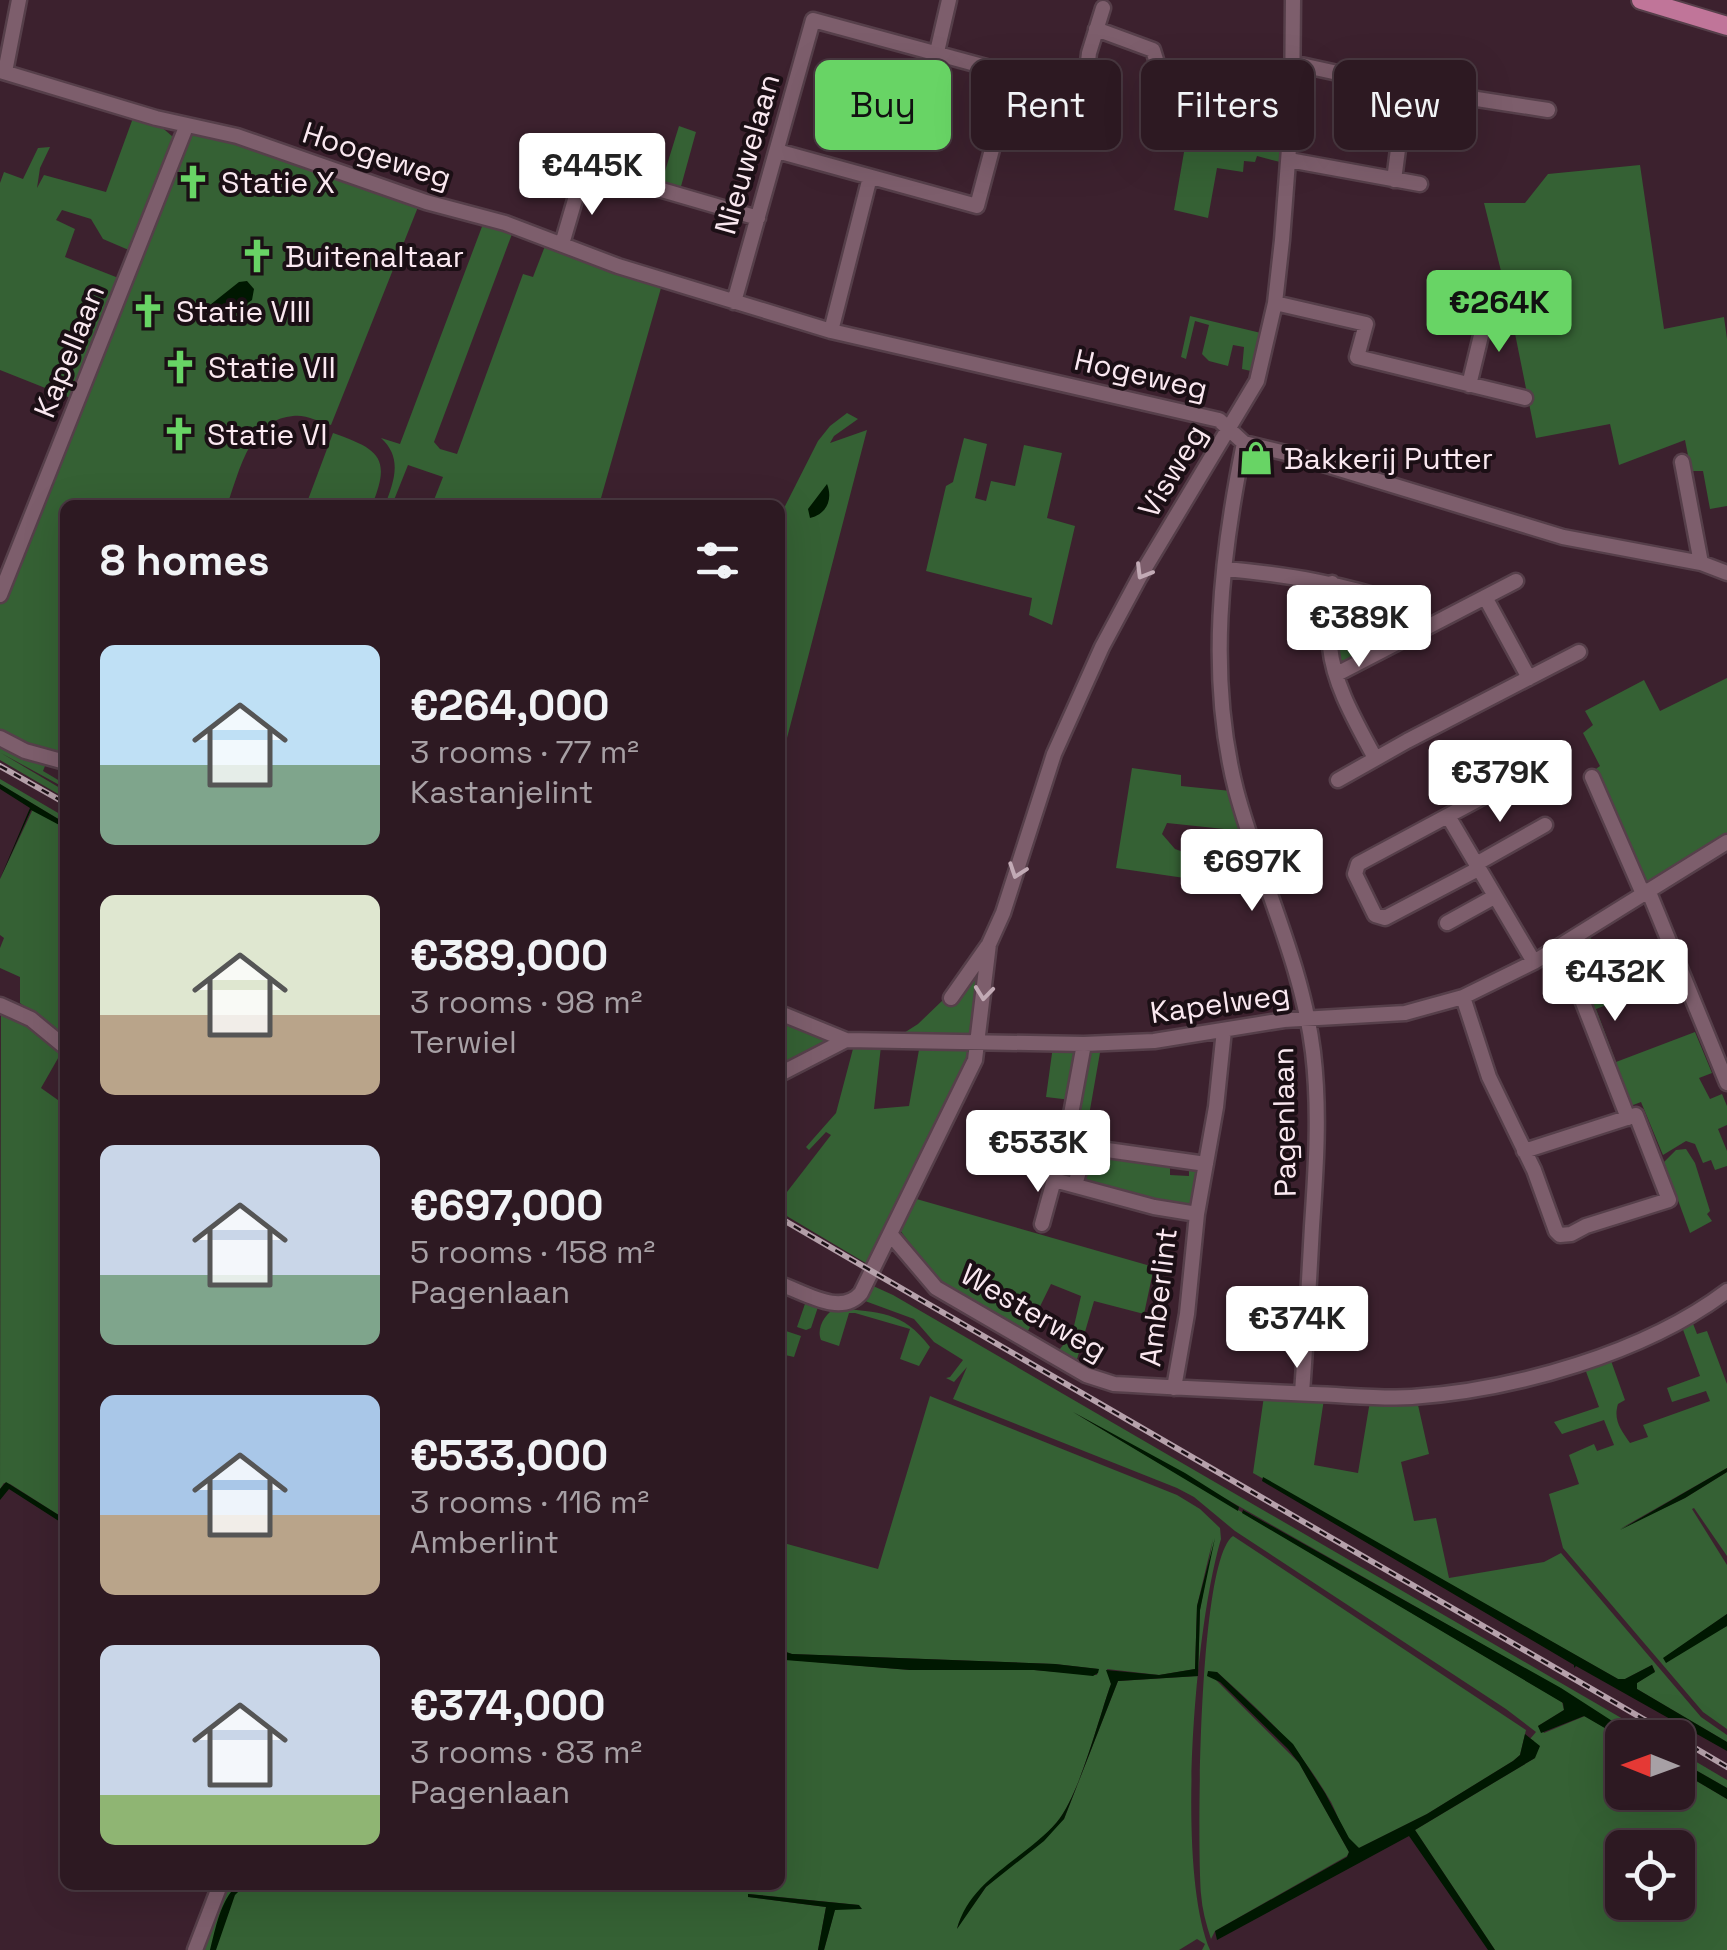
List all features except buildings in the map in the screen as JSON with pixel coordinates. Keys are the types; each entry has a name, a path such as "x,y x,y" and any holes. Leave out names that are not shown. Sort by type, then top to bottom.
{"main road":[{"path":"1641,0 1727,26"}],"street":[{"path":"2,71 19,0"},
{"path":"778,151 977,206 1012,74 937,52 949,0"},
{"name":"Visweg","path":"1292,60 1293,0"},
{"path":"1088,60 1103,8"},
{"name":"Nieuwelaan","path":"734,302 813,20 937,52"},
{"path":"1096,29 1153,50 1156,60"},
{"name":"Hoogeweg","path":"2,71 186,126 237,136 734,302"},
{"path":"1476,99 1548,110"},
{"name":"Kapellaan","path":"0,595 186,126"},
{"name":"Visweg","path":"951,998 989,944 1063,731 1139,578 1256,381 1276,303 1289,150"},
{"path":"1394,180 1398,150"},
{"path":"1289,160 1420,184"},
{"path":"562,244 586,172 593,170 758,218"},
{"path":"832,331 870,177"},
{"name":"Hogeweg","path":"734,302 832,331 1219,420 1244,443"},
{"path":"1276,303 1366,324 1357,357 1525,398"},
{"path":"1469,384 1486,316"},
{"path":"1244,443 1564,538 1700,563 1727,573"},
{"name":"Pagenlaan","path":"1244,443 1226,568 1219,680 1228,749 1247,826 1307,1018 1313,1052 1318,1134 1302,1394"},
{"path":"1682,462 1700,563"},
{"path":"1226,568 1299,575 1405,605 1418,632"},
{"path":"1337,674 1516,581"},
{"path":"1332,584 1330,649 1353,717 1375,758"},
{"path":"1486,596 1529,678"},
{"path":"1338,780 1579,652"},
{"path":"0,738 24,751 60,761"},
{"path":"1592,777 1727,1082"},
{"path":"1492,792 1358,864 1354,874 1375,915 1385,918 1545,826"},
{"path":"1448,816 1534,962"},
{"name":"Kapelweg","path":"785,1014 846,1040 1084,1044 1154,1040 1307,1018 1405,1013 1462,998 1534,962 1727,842"},
{"path":"1447,924 1494,897"},
{"name":"Visweg","path":"890,1235 966,1082 980,1042 989,944"},
{"path":"1561,946 1628,1118"},
{"path":"1462,998 1488,1077 1524,1152 1542,1189 1556,1232 1571,1234 1670,1200 1636,1115 1524,1152"},
{"path":"0,1005 32,1019 60,1043"},
{"name":"Amberlint","path":"1174,1388 1224,1030"},
{"path":"785,1071 846,1040"},
{"path":"1042,1224 1069,1124 1084,1044"},
{"path":"1074,1185 1086,1147 1206,1164"},
{"name":"Amberlint","path":"1054,1180 1196,1214"},
{"path":"785,1286 834,1304 854,1301 862,1293 890,1235"},
{"name":"Westerweg","path":"890,1235 936,1288 1107,1384 1408,1398 1464,1391 1600,1356 1660,1334 1727,1291"},
{"path":"194,1950 218,1890"}],"green space":[{"path":"133,118 158,124 173,137 131,251 103,239 91,219 62,210 56,220 75,229 65,257 121,279 73,399 0,370 0,183 4,172 23,179 38,148 50,147 40,168 37,188 44,175 106,192"},
{"path":"679,126 696,132 680,190 661,184"},
{"path":"191,130 235,139 420,202 331,425 298,416 266,427 248,449 229,500 60,500 60,758 0,737 0,597"},
{"path":"1184,150 1282,150 1280,162 1257,156 1255,162 1244,161 1243,172 1217,168 1208,218 1174,210"},
{"path":"1640,165 1664,329 1724,317 1727,506 1710,509 1703,471 1691,471 1685,440 1619,465 1610,424 1536,438 1484,203 1525,203 1548,174"},
{"path":"483,224 512,234 434,442 440,449 457,454 523,274 533,277 545,246 661,288 600,500 434,500 443,477 408,465 394,500 387,500 394,462 381,438 400,444"},
{"path":"1190,316 1261,333 1251,371 1242,369 1244,347 1233,345 1228,366 1209,361 1202,354 1209,325 1195,321 1186,359 1181,357"},
{"path":"847,413 858,419 830,443 867,430 785,746 785,506 818,441"},
{"path":"333,433 361,444 377,457 381,476 374,500 308,500"},
{"path":"964,438 987,444 975,498 986,501 991,481 1015,486 1024,445 1062,453 1047,518 1075,526 1052,625 1029,615 1032,598 926,571 946,486 953,482"},
{"path":"1341,592 1400,608 1409,630 1343,666 1336,662 1335,596"},
{"path":"1727,678 1727,837 1642,887 1593,771 1600,766 1583,733 1593,725 1585,711 1644,680 1660,711"},
{"path":"0,746 45,766 43,771 60,781 60,785 1,753 60,788 60,795 0,760"},
{"path":"1132,768 1181,775 1181,786 1231,791 1243,831 1167,823 1162,834 1175,849 1189,854 1192,869 1256,877 1260,889 1116,868"},
{"path":"0,779 60,814 60,820 0,784"},
{"path":"33,809 60,825 60,1032 20,1003 20,977 0,968 4,938 0,935 0,879"},
{"path":"1588,936 1598,945 1616,977 1653,965 1661,984 1596,1009 1616,1062 1695,1032 1712,1073 1699,1078 1710,1099 1722,1094 1727,1106 1727,1125 1718,1129 1727,1151 1727,1166 1715,1170 1711,1160 1703,1163 1695,1144 1686,1141 1663,1155 1641,1102 1628,1107 1568,948"},
{"path":"984,956 976,1036 896,1038 918,1024 944,999 952,1004"},
{"path":"1,1013 37,1032 60,1052 41,1088 60,1101 60,1516 10,1484 4,1483 0,1489"},
{"path":"785,1022 830,1043 785,1066"},
{"path":"920,1044 960,1044 970,1049 971,1056 869,1265 785,1215 785,1195 831,1135 826,1132 809,1150 806,1147 836,1113 854,1045 881,1046 874,1109 909,1106"},
{"path":"1053,1046 1077,1051 1071,1100 1046,1097"},
{"path":"1101,1047 1084,1144 1072,1179 1064,1178 1060,1169 1088,1049"},
{"path":"1686,1149 1695,1163 1712,1221 1690,1233 1664,1162 1676,1150"},
{"path":"1091,1152 1170,1165 1170,1175 1189,1176 1189,1168 1200,1169 1191,1210 1087,1185 1082,1180"},
{"path":"913,1198 1154,1267 1144,1314 1094,1301 1075,1366 1055,1355 1070,1343 1081,1296 1051,1284 1026,1335 943,1287 899,1229"},
{"path":"871,1285 1625,1720 1609,1720 1073,1412 1562,1702 1564,1710 1538,1726 1544,1733 1585,1716 1605,1728 1605,1810 1695,1810 1695,1780 1727,1799 1727,1950 1495,1950 1415,1830 1535,1758 1534,1741 1530,1739 1536,1732 1235,1531 1194,1497 953,1399 967,1367 954,1382 946,1378 963,1360 934,1342 914,1319 865,1301"},
{"path":"807,1298 819,1304 811,1328 806,1330 797,1327"},
{"path":"837,1308 899,1320 910,1326 930,1347 919,1366 900,1359 910,1329 855,1313 849,1313 839,1346 821,1340 823,1321"},
{"path":"1692,1321 1697,1334 1707,1331 1727,1384 1727,1468 1620,1529 1685,1498 1727,1472 1727,1556 1692,1509 1727,1565 1727,1614 1664,1658 1727,1626 1727,1729 1703,1712 1563,1548 1549,1494 1579,1484 1569,1455 1594,1444 1597,1451 1614,1445 1604,1420 1562,1434 1554,1422 1599,1407 1584,1366 1610,1358 1625,1400 1618,1404 1617,1420 1630,1443 1648,1437 1643,1425 1710,1401 1706,1391 1672,1402 1667,1388 1700,1376 1682,1327"},
{"path":"785,1331 801,1336 794,1357 785,1355"},
{"path":"930,1396 1177,1495 1200,1509 1220,1528 1221,1539 1203,1628 1191,1807 1199,1912 1210,1950 1202,1950 1205,1944 1197,1939 1179,1950 824,1950 835,1909 859,1905 749,1894 826,1907 818,1950 200,1950 226,1890 785,1890 785,1659 910,1670 1034,1670 1097,1675 1098,1669 785,1652 785,1543 878,1569","holes":["1213,1539 1200,1610 1198,1676 1118,1681 1082,1773 1111,1684 1107,1669 1159,1675 1195,1669 1197,1606","1080,1778 1064,1819 986,1887 957,1928 976,1895 1057,1822"]},
{"path":"1264,1396 1324,1399 1314,1465 1358,1473 1370,1401 1418,1405 1429,1454 1401,1462 1414,1521 1436,1518 1449,1578 1544,1562 1561,1553 1701,1717 1727,1735 1727,1742 1637,1689 1637,1683 1655,1671 1652,1665 1618,1679 1253,1473"},
{"path":"1233,1536 1526,1730 1520,1755 1513,1761 1427,1814 1359,1848 1293,1747 1217,1672 1215,1679 1299,1763 1349,1852 1215,1931 1211,1939 1202,1905 1200,1865 1202,1704 1213,1595 1221,1556"},
{"path":"1695,1761 1727,1780 1727,1788 1695,1770"}],"shaded area":[{"path":"247,281 254,289 252,300 227,318 210,315 210,305 239,282"},
{"path":"827,484 827,505 810,518 808,509"},
{"path":"0,784 60,820 60,825 31,810 0,879 30,808 0,789"},
{"path":"1073,1412 1185,1473 1239,1507 1238,1511"},
{"path":"1727,1468 1727,1472 1685,1498 1620,1530"},
{"path":"1263,1477 1618,1679 1652,1665 1655,1672 1637,1683 1637,1689 1690,1720 1672,1720 1574,1668 1262,1481"},
{"path":"6,1482 60,1516 60,1522 9,1489 0,1500 0,1489"},
{"path":"1243,1510 1561,1688 1611,1720 1605,1720 1605,1728 1584,1716 1541,1733 1538,1726 1564,1710 1563,1703 1242,1513"},
{"path":"1215,1538 1200,1610 1198,1676 1118,1681 1082,1773 1111,1684 1106,1670 1159,1675 1195,1669 1197,1606"},
{"path":"1727,1614 1727,1626 1666,1663 1663,1658"},
{"path":"785,1652 1099,1669 1093,1676 1034,1670 910,1670 785,1660"},
{"path":"1208,1671 1217,1672 1293,1744 1349,1838 1359,1848 1427,1814 1513,1761 1520,1755 1525,1734 1540,1746 1535,1758 1415,1830 1495,1950 1488,1950 1409,1836 1217,1940 1215,1931 1347,1857 1349,1852 1299,1763 1220,1682 1207,1676"},
{"path":"1695,1723 1727,1742 1727,1751 1695,1733"},
{"path":"1695,1770 1727,1788 1727,1799 1695,1780"},
{"path":"1080,1778 1064,1819 1044,1841 986,1887 957,1929 974,1896 986,1883 1044,1835 1065,1810"},
{"path":"240,1890 216,1950 210,1950 223,1907 231,1892"},
{"path":"748,1894 859,1905 862,1909 835,1910 824,1950 818,1950 826,1907"}],"railway":[{"path":"0,766 60,800"},
{"path":"785,1221 1645,1720"},
{"path":"1695,1748 1727,1767"}],"place":[{"name":"Statie X","path":"193,182"},
{"name":"Buitenaltaar","path":"257,256"},
{"name":"Statie VIII","path":"148,311"},
{"name":"Statie VII","path":"180,367"},
{"name":"Statie VI","path":"179,434"},
{"name":"Bakkerij Putter","path":"1256,458"}]}
